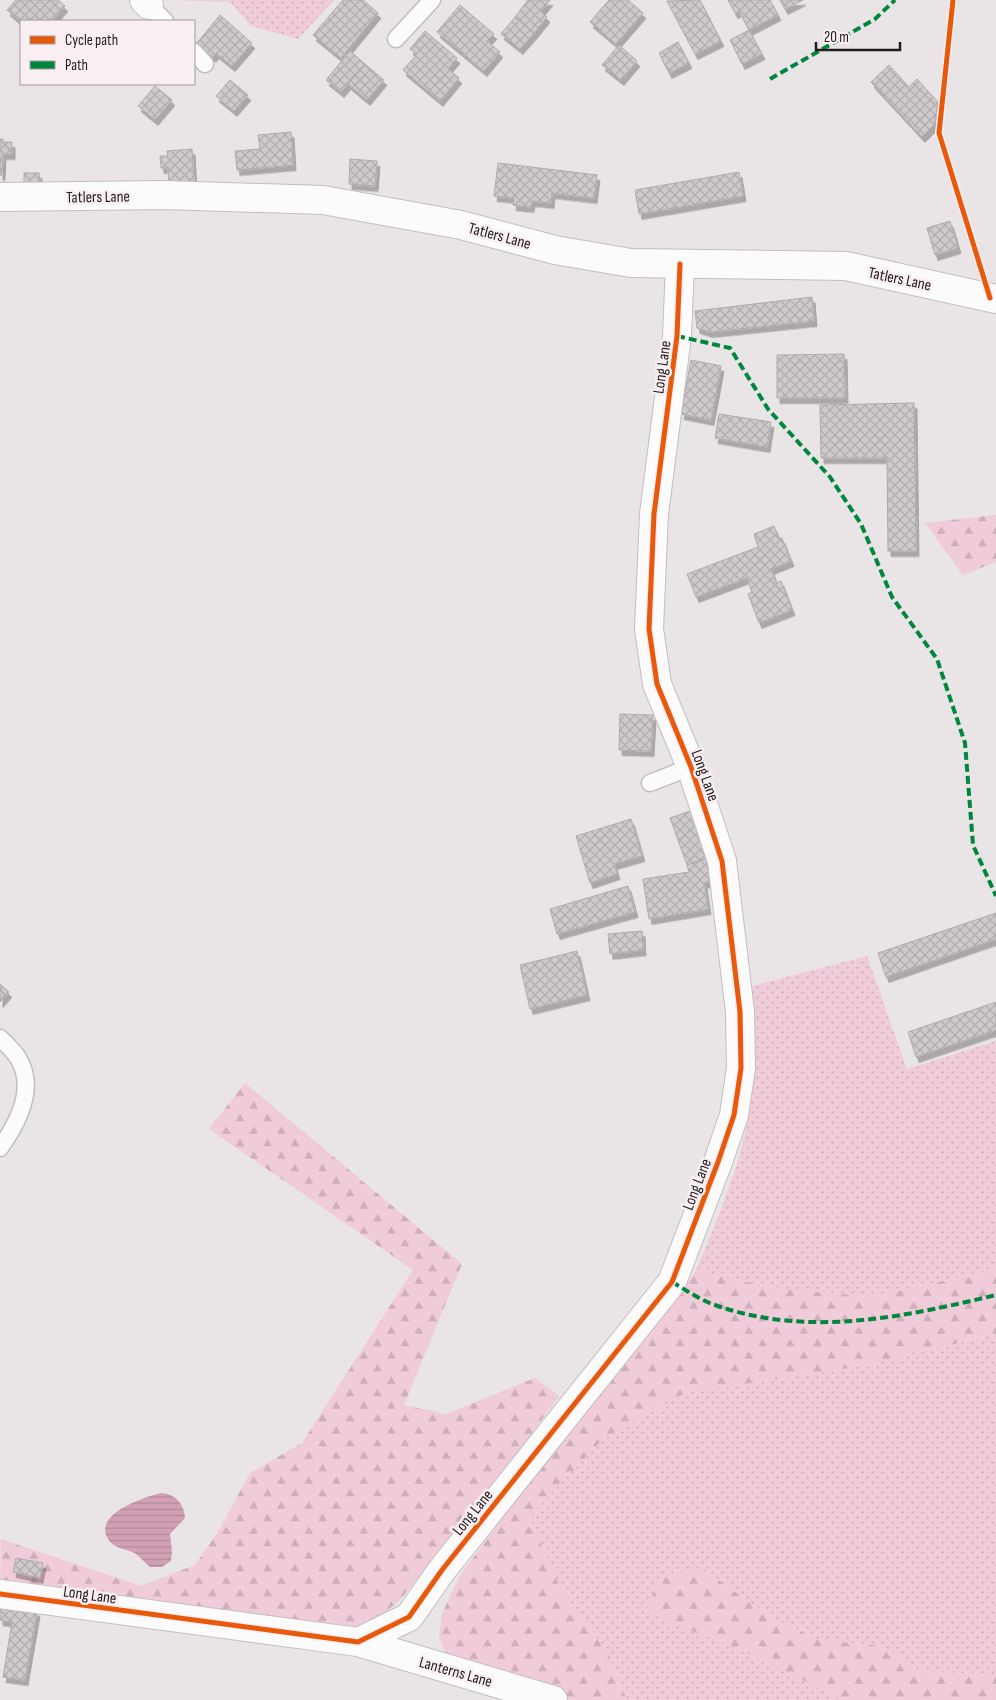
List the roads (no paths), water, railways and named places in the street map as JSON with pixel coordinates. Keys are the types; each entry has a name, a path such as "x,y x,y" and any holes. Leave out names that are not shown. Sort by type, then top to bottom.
{"street":[{"name":"Tatlers Lane","path":"0,197 164,195 323,200 461,225 555,250 631,263 846,266 996,299"},
{"name":"Long Lane","path":"0,1594 358,1642 409,1617 442,1570 672,1282 715,1171 734,1115 740,1078 740,1012 722,861 691,766 657,684 649,629 654,514 677,336 680,264"},
{"name":"Lanterns Lane","path":"358,1642 553,1700"}],"lane":[{"path":"396,39 432,0"},
{"path":"650,783 691,766"},
{"path":"0,1038 18,1058 24,1072 26,1092 14,1129 0,1148"}]}
